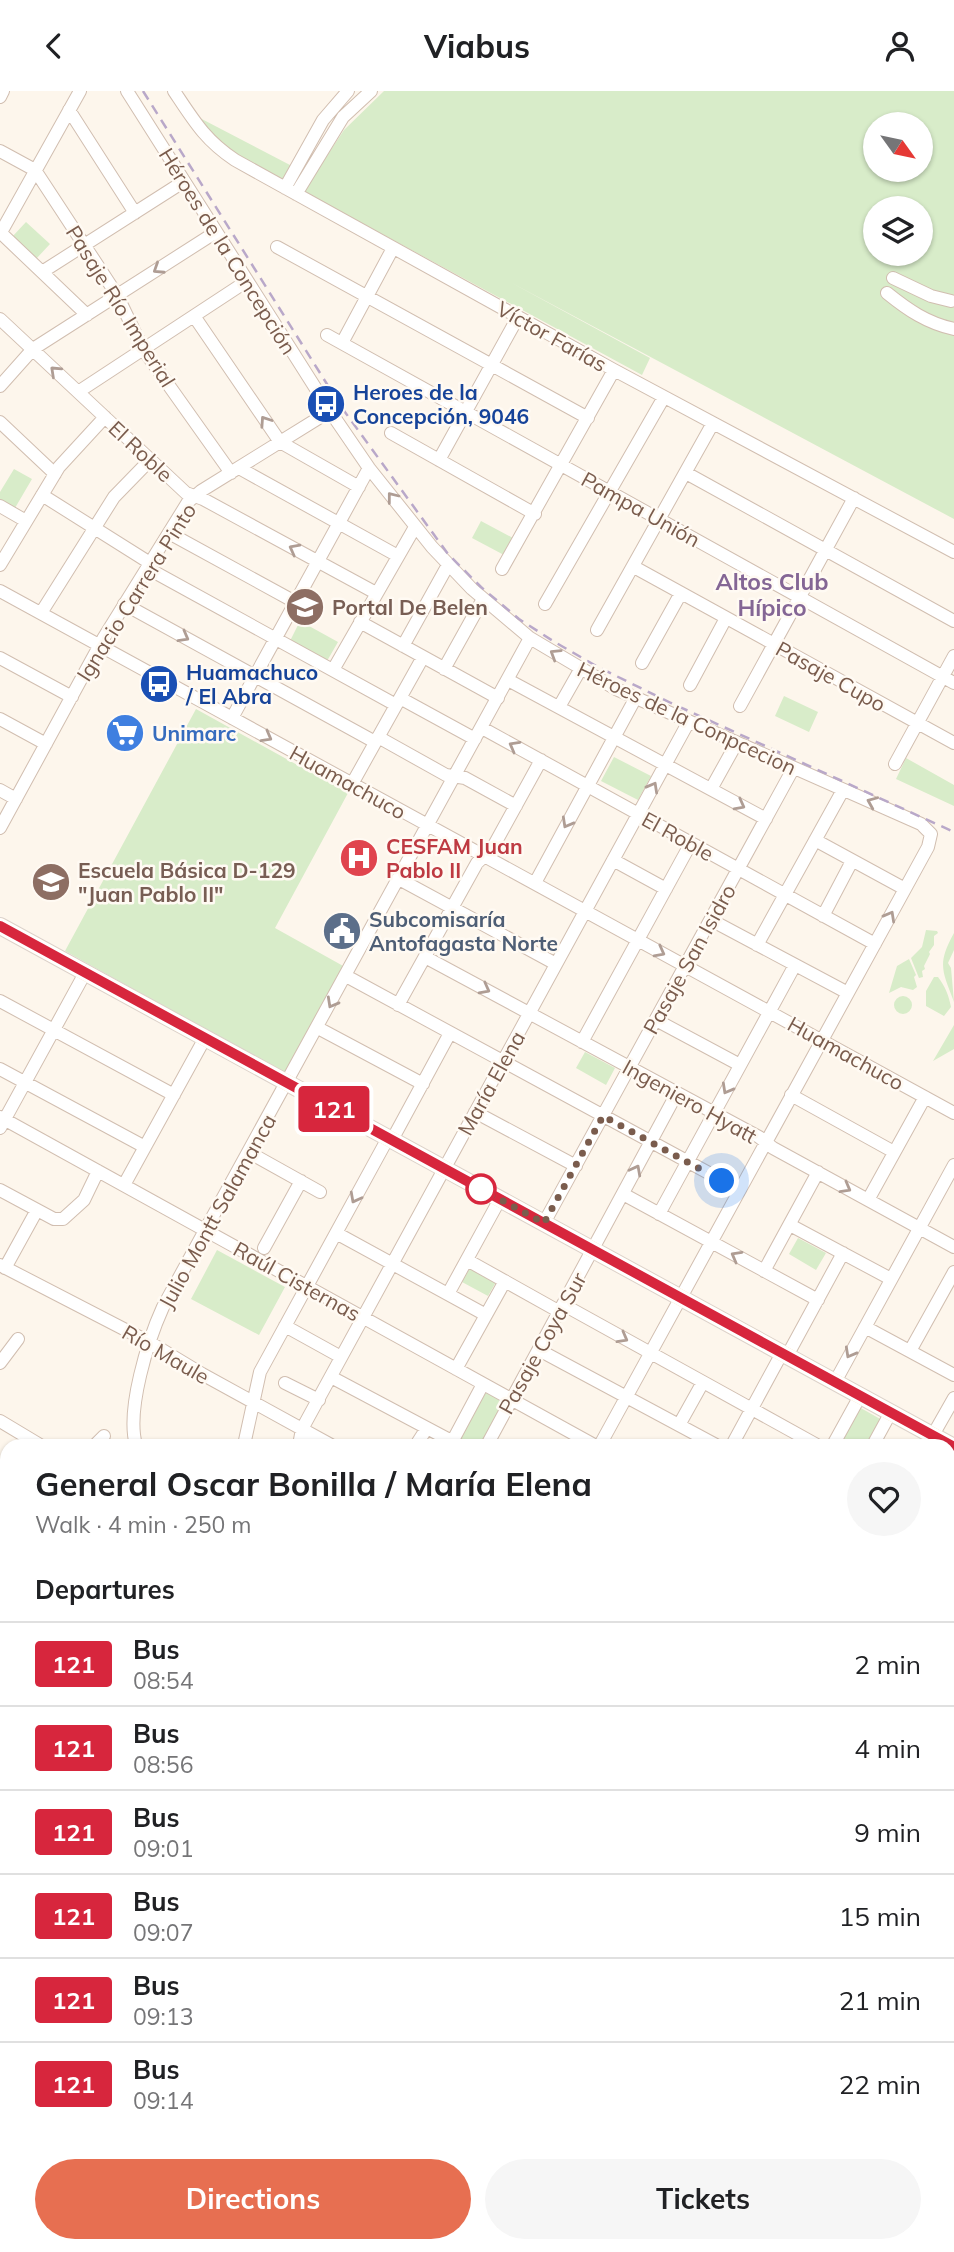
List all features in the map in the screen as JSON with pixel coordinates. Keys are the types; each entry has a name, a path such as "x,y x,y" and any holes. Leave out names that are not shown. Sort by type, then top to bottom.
{"main road":[{"path":"0,926 936,1439"}],"street":[{"path":"0,97 3,91"},
{"path":"80,91 0,233 87,315"},
{"name":"Héroes de la Concepción","path":"127,91 330,411"},
{"name":"Víctor Farías","path":"174,91 203,134 217,148 614,370 954,552"},
{"path":"320,139 323,120 348,91"},
{"path":"291,191 320,139 371,91"},
{"path":"69,110 135,213"},
{"name":"Pasaje Río Imperial","path":"0,151 36,170 117,295 143,349 235,470 398,556"},
{"path":"42,272 183,182"},
{"path":"0,386 33,349 216,232"},
{"path":"277,247 588,418"},
{"path":"342,343 393,247"},
{"path":"893,278 931,296 952,301"},
{"path":"78,391 247,281"},
{"path":"887,293 932,324 954,329"},
{"path":"922,318 916,311 920,302 926,299 952,301"},
{"path":"194,316 280,442 359,487"},
{"path":"439,460 518,317"},
{"name":"El Roble","path":"0,319 193,497 203,499 376,593"},
{"name":"Pampa Unión","path":"327,335 948,680"},
{"path":"502,569 614,370"},
{"path":"545,604 664,397"},
{"name":"Ignacio Carrera Pinto","path":"0,828 99,645 193,497 330,411"},
{"name":"Héroes de la Conpcecion","path":"330,411 369,468 448,565 483,600 530,638 580,670 635,699 922,824 931,834 928,847 905,889"},
{"path":"0,565 55,474 105,417"},
{"path":"0,422 55,474"},
{"path":"597,630 713,423"},
{"path":"391,433 535,514"},
{"path":"41,613 120,489 150,460"},
{"path":"232,718 369,468"},
{"path":"686,473 954,621"},
{"name":"El Roble","path":"42,495 148,566 333,670 398,702 541,760 875,944"},
{"path":"740,706 854,498"},
{"path":"0,506 26,521"},
{"path":"333,670 415,527"},
{"path":"169,533 295,602"},
{"path":"403,646 448,565"},
{"name":"Pasaje Cupo","path":"634,567 954,743"},
{"path":"0,608 4,593"},
{"name":"Huamachuco","path":"4,593 954,1113"},
{"path":"642,663 681,593"},
{"path":"444,669 483,600"},
{"path":"124,604 377,740 446,775 465,778 516,806"},
{"path":"690,685 726,618"},
{"path":"360,622 498,698"},
{"name":"Julio Montt Salamanca","path":"136,1439 134,1411 149,1342 163,1307 250,1153 530,638"},
{"path":"895,764 917,723 948,680 954,656"},
{"path":"352,784 423,657"},
{"path":"0,658 72,697"},
{"path":"559,708 580,670"},
{"path":"508,680 766,819"},
{"path":"534,884 635,699"},
{"path":"0,719 46,744"},
{"name":"María Elena","path":"300,1439 302,1429 341,1357 688,723"},
{"path":"711,789 736,744"},
{"path":"398,1005 477,863 492,849 541,760"},
{"name":"Pasaje San Isidro","path":"544,1223 793,769"},
{"path":"0,790 16,799"},
{"path":"757,945 843,790"},
{"path":"601,1439 905,889 815,840"},
{"path":"582,1042 691,843"},
{"path":"613,860 666,889"},
{"path":"823,916 852,861"},
{"path":"399,879 556,964"},
{"path":"711,920 848,993"},
{"name":"Ingeniero Hyatt","path":"425,957 714,1113 954,1247"},
{"path":"659,1214 795,965"},
{"path":"2,1122 85,973"},
{"path":"346,977 740,1190"},
{"path":"0,1001 174,1095"},
{"path":"656,1020 740,1065"},
{"path":"318,1028 423,1084"},
{"path":"245,1439 260,1372 450,1033"},
{"path":"124,1185 205,1038"},
{"path":"0,1069 145,1147"},
{"name":"Pasaje Coya Sur","path":"490,1439 677,1093"},
{"path":"792,1095 894,1152"},
{"path":"868,1200 925,1097"},
{"path":"475,1112 576,1166"},
{"name":"Raúl Cisternas","path":"2,1122 124,1185 586,1439"},
{"path":"250,1153 320,1192"},
{"path":"835,1382 919,1228 950,1180 954,1165"},
{"path":"0,1190 54,1219 63,1219 84,1200 98,1171"},
{"path":"764,1271 818,1173"},
{"path":"264,1248 301,1181"},
{"path":"623,1194 818,1300"},
{"path":"449,1294 500,1199"},
{"path":"3,1267 37,1210"},
{"path":"790,1224 891,1279"},
{"path":"336,1233 486,1315"},
{"path":"735,1439 843,1254"},
{"path":"467,1260 650,1353 752,1409 794,1439"},
{"name":"Río Maule","path":"3,1267 149,1342 320,1439"},
{"path":"910,1351 954,1272"},
{"path":"456,1369 505,1281"},
{"path":"285,1327 341,1357"},
{"path":"865,1327 954,1375"},
{"path":"0,1363 18,1339"},
{"path":"539,1350 705,1439"},
{"path":"331,1377 446,1439"},
{"path":"679,1425 703,1382"},
{"path":"285,1383 318,1400"},
{"path":"457,1439 483,1384"},
{"path":"835,1439 860,1396"},
{"path":"942,1439 954,1398"},
{"path":"876,1439 891,1412"},
{"path":"0,1421 30,1439"},
{"path":"420,1439 427,1428"}],"green space":[{"path":"384,91 954,91 954,519 510,282 650,358 642,375 227,150 196,116 313,177 344,130"},
{"path":"26,222 50,244 36,259 12,237"},
{"path":"14,469 32,479 15,508 0,499 0,492"},
{"path":"481,521 513,538 504,555 472,538"},
{"path":"300,621 338,642 327,661 290,641"},
{"path":"784,696 818,712 809,732 775,716"},
{"path":"196,709 348,793 275,928 345,967 286,1074 65,951"},
{"path":"614,757 651,776 638,800 601,781"},
{"path":"906,758 954,785 954,806 896,779"},
{"path":"926,930 938,933 934,936 934,945 922,971 923,977 919,978 911,958 922,947"},
{"path":"954,933 954,950 948,963 951,968 954,1002 943,960"},
{"path":"909,959 916,975 914,977 917,987 913,990 901,987 889,993 897,966"},
{"path":"934,977 938,977 943,984 950,1003 951,1007 944,1016 926,1006 926,991"},
{"path":"899,996 907,996 912,1005 910,1012 899,1014 894,1009 894,1001"},
{"path":"954,1025 954,1049 933,1061"},
{"path":"585,1052 615,1068 606,1085 576,1068"},
{"path":"798,1238 826,1253 816,1270 789,1254"},
{"path":"217,1250 285,1287 259,1335 191,1299"},
{"path":"470,1268 496,1282 488,1296 462,1282"},
{"path":"485,1390 506,1403 485,1439 458,1439"},
{"path":"859,1407 882,1420 871,1439 840,1439"}],"railway":[{"path":"143,91 342,408 448,554 481,587 519,619 598,667 954,832"}],"bus line":[{"name":"121","path":"0,926 939,1439"}],"place":[{"name":"Heroes de la Concepción, 9046","path":"326,404"},
{"name":"Portal De Belen","path":"305,607"},
{"name":"Huamachuco / El Abra","path":"159,684"},
{"name":"Unimarc","path":"125,733"},
{"name":"CESFAM Juan Pablo II","path":"359,858"},
{"name":"Escuela Básica D-129 \"Juan Pablo II\"","path":"51,882"},
{"name":"Subcomisaría Antofagasta Norte","path":"342,931"}],"district":[{"name":"Altos Club Hípico","path":"772,594"}],"route":[{"path":"481,1189 544,1223 603,1116 722,1181"}]}
